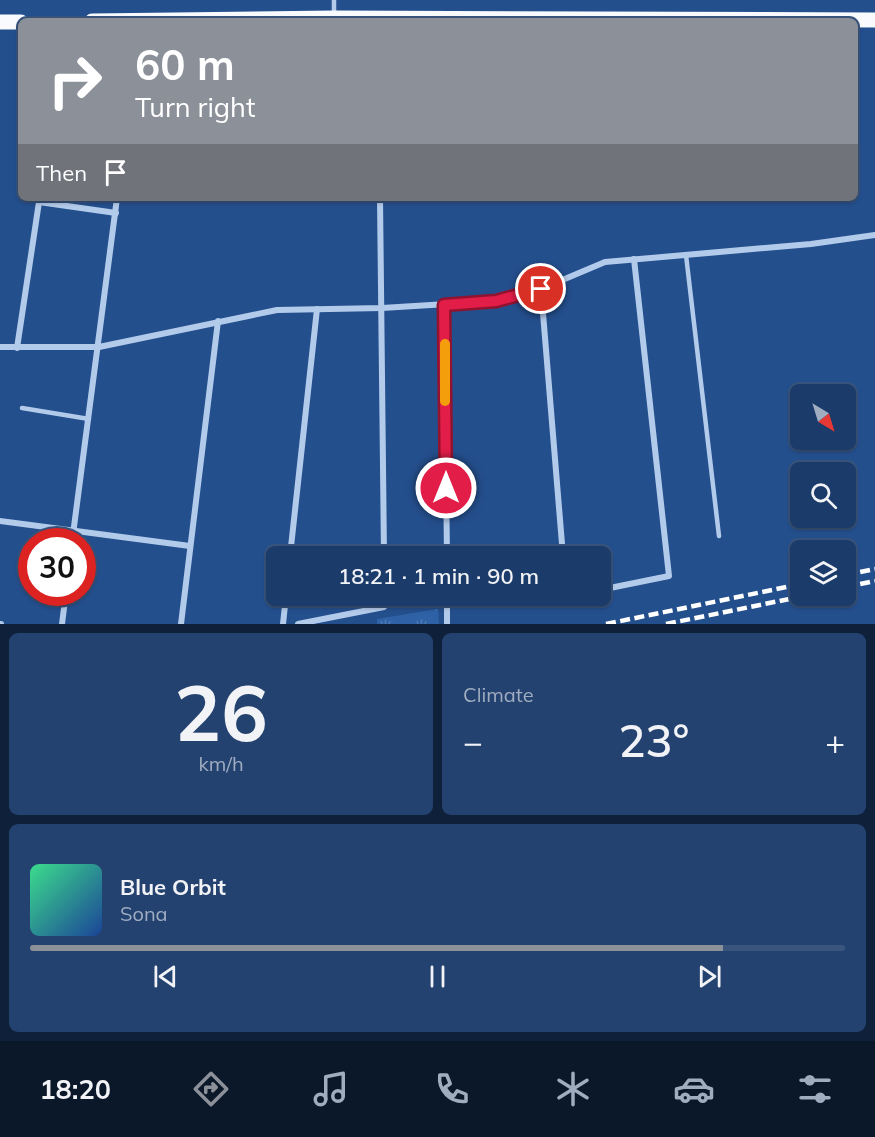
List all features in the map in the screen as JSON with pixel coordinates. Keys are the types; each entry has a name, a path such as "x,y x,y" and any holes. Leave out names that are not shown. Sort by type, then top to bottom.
{"main road":[{"path":"858,20 875,20"},
{"path":"0,22 18,22"}],"street":[{"path":"17,348 39,201"},
{"path":"45,201 116,213"},
{"path":"74,528 117,201"},
{"path":"381,201 384,546"},
{"path":"0,348 99,347 277,310 382,308 496,301 541,289 605,262 811,244 875,235"},
{"path":"611,588 669,576 634,259"},
{"path":"541,289 561,546"},
{"path":"444,305 447,546"},
{"path":"291,546 317,309"},
{"path":"181,624 218,321"},
{"path":"0,521 58,528"},
{"path":"96,533 190,546"},
{"path":"62,624 64,606"},
{"path":"283,624 285,606"},
{"path":"298,624 384,606"},
{"path":"447,606 447,624"}],"lane":[{"path":"334,0 334,18"},
{"path":"686,255 719,536"},
{"path":"22,408 89,420"}],"green space":[{"path":"438,609 439,624 377,624 377,619"}],"railway":[{"path":"856,573 875,569"},
{"path":"856,585 875,581"},
{"path":"606,624 790,586"},
{"path":"666,624 790,599"}],"slow traffic":[{"path":"445,344 445,401"}],"route":[{"path":"446,488 444,305 496,301 541,289"}]}
